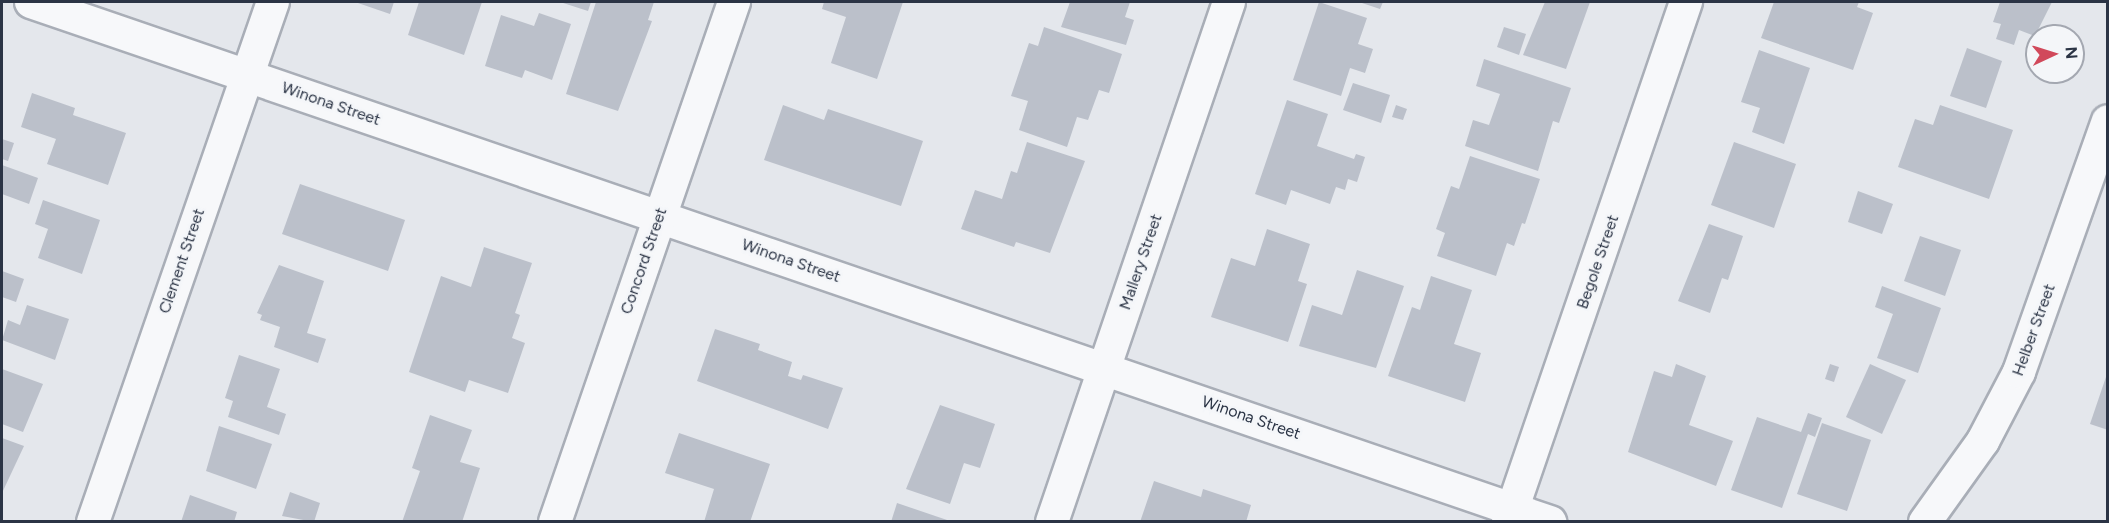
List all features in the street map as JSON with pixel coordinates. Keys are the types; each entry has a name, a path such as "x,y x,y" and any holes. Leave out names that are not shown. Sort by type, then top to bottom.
{"street":[{"name":"Winona Street","path":"31,2 1104,368 1510,515 1550,522"},
{"name":"Clement Street","path":"93,522 273,2"},
{"name":"Concord Street","path":"555,522 734,2"},
{"name":"Mallery Street","path":"1052,522 1229,2"},
{"name":"Begole Street","path":"1510,515 1686,2"},
{"name":"Helber Street","path":"1925,522 1983,441 2012,389 2108,122"}],"building":[{"path":"355,2 394,2 390,14"},
{"path":"419,2 482,2 464,55 408,35"},
{"path":"560,2 591,2 588,11"},
{"path":"596,2 654,2 648,20 652,21 618,111 566,94"},
{"path":"824,2 903,2 877,79 831,63 846,17 822,9"},
{"path":"1070,2 1130,2 1125,17 1134,20 1126,45 1061,27"},
{"path":"1319,2 1367,18 1358,44 1373,49 1365,73 1350,68 1341,96 1293,80"},
{"path":"1359,2 1383,2 1380,9"},
{"path":"1545,2 1590,2 1566,69 1523,55"},
{"path":"1774,2 1859,2 1857,7 1873,13 1853,70 1761,38"},
{"path":"2000,2 2052,2 2041,24 2025,24 2025,32 2019,30 2014,45 1996,39 2001,24 1993,22"},
{"path":"539,13 571,24 552,80 525,70 522,78 485,66 501,15 534,26"},
{"path":"1044,27 1122,54 1109,93 1099,90 1088,120 1077,117 1067,147 1019,130 1028,101 1011,96 1029,43 1038,46"},
{"path":"1504,27 1526,34 1519,55 1497,47"},
{"path":"1967,48 2002,61 1986,108 1950,96"},
{"path":"1759,50 1810,68 1784,144 1752,132 1760,108 1741,102"},
{"path":"1484,59 1571,88 1559,123 1553,121 1538,171 1465,146 1473,120 1489,125 1500,94 1476,86"},
{"path":"1353,83 1390,95 1381,123 1343,110"},
{"path":"32,93 75,108 73,115 126,133 108,185 47,164 56,139 21,127"},
{"path":"1287,100 1328,114 1317,146 1354,159 1356,154 1365,157 1357,182 1348,179 1345,190 1336,187 1330,204 1291,190 1286,205 1255,194"},
{"path":"783,105 824,120 828,109 923,141 901,206 764,160"},
{"path":"1396,105 1407,109 1403,120 1392,117"},
{"path":"1940,105 2013,130 1989,199 1898,167 1915,119 1933,125"},
{"path":"2,139 14,143 8,161 2,159"},
{"path":"1027,142 1085,161 1050,253 1016,242 1014,247 961,229 975,190 1002,199 1011,171 1017,173"},
{"path":"1734,142 1796,164 1774,228 1711,205"},
{"path":"1470,156 1540,179 1525,224 1522,223 1514,246 1507,243 1496,276 1437,256 1445,233 1436,229 1451,186 1459,189"},
{"path":"2,165 38,178 29,204 2,194"},
{"path":"300,184 405,220 388,271 282,234"},
{"path":"1858,191 1893,204 1882,234 1848,222"},
{"path":"43,200 100,220 82,274 38,258 48,229 35,224"},
{"path":"1709,224 1743,236 1728,280 1722,278 1710,313 1678,301"},
{"path":"1267,229 1310,244 1298,281 1307,284 1288,342 1211,317 1231,258 1255,266"},
{"path":"1920,236 1961,250 1945,296 1904,281"},
{"path":"484,247 532,263 515,313 520,315 512,338 525,343 508,393 469,380 465,392 409,372 441,276 471,287"},
{"path":"279,265 324,281 307,333 326,339 318,363 274,347 280,327 260,320 262,315 257,313"},
{"path":"1357,270 1404,286 1376,368 1299,346 1312,305 1342,315"},
{"path":"2,271 24,279 16,302 2,297"},
{"path":"1431,276 1472,290 1454,344 1481,353 1465,402 1388,376 1412,307 1420,310"},
{"path":"1882,286 1941,308 1918,373 1877,358 1893,314 1875,307"},
{"path":"27,305 69,319 55,360 2,340 8,320 20,325"},
{"path":"715,329 760,344 758,350 792,362 788,376 801,380 803,375 843,388 828,429 697,381"},
{"path":"239,355 280,369 267,407 286,414 279,435 228,417 233,401 225,398"},
{"path":"1676,364 1706,376 1689,425 1733,441 1716,486 1628,452 1654,371 1672,377"},
{"path":"1830,364 1839,367 1834,382 1825,379"},
{"path":"1870,364 1906,380 1882,434 1846,417"},
{"path":"2,369 43,384 23,432 2,424"},
{"path":"2108,374 2108,430 2090,424"},
{"path":"940,405 995,424 980,468 964,463 950,504 906,489"},
{"path":"1808,413 1822,418 1815,437 1808,434 1782,508 1731,490 1757,417 1801,432"},
{"path":"430,415 472,430 460,462 480,468 462,522 402,522 420,471 412,468"},
{"path":"1822,423 1871,440 1847,511 1797,494"},
{"path":"219,426 272,444 256,489 206,471"},
{"path":"679,433 770,464 750,522 704,522 714,489 665,473"},
{"path":"2,438 24,446 2,493"},
{"path":"1154,481 1201,497 1203,489 1251,505 1246,522 1140,522"},
{"path":"290,492 320,503 314,522 282,516"},
{"path":"190,495 237,512 234,522 181,522"},
{"path":"897,503 950,521 950,522 891,522"}]}
